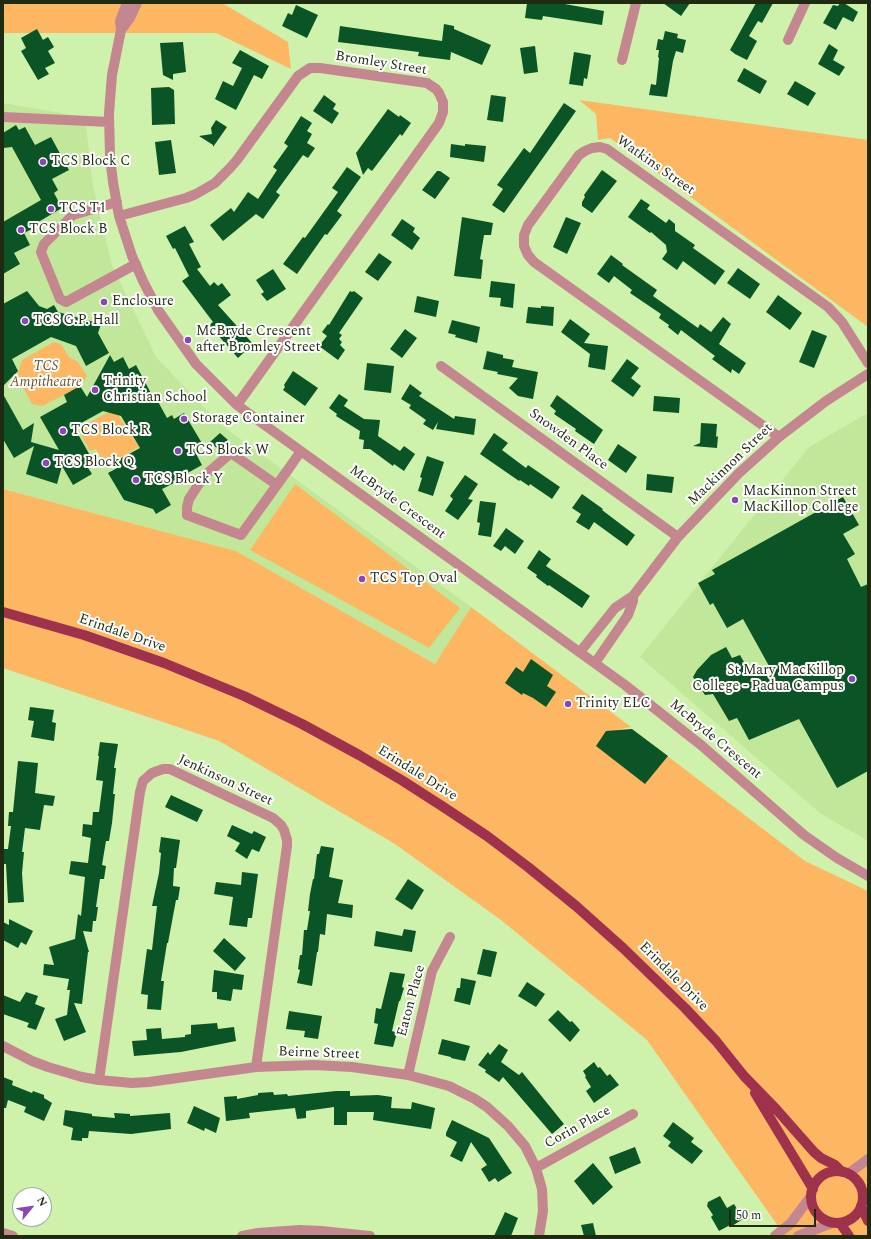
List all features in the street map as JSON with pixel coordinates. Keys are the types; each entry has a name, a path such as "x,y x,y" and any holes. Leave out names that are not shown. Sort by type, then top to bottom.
{"main road":[{"name":"Erindale Drive","path":"3,612 84,635 164,663 244,696 314,731 403,781 487,836 576,906 634,958 716,1041 744,1076 814,1152 821,1158 835,1165 854,1178 862,1191 868,1221"},
{"name":"Erindale Drive","path":"744,1076 812,1193 815,1210 825,1220 836,1223 849,1236"},
{"path":"812,1193 816,1182 827,1173 845,1173"},
{"path":"836,1223 853,1218 864,1199"}],"street":[{"name":"McBryde Crescent","path":"127,3 112,75 109,122 110,157 119,216 136,264 158,310 179,342 196,364 237,405 625,685 701,745 804,835 837,858 868,876"},
{"name":"McBryde Crescent","path":"124,21 137,3"},
{"path":"622,60 636,3"},
{"path":"788,40 805,3"},
{"name":"Bromley Street","path":"119,216 186,198 215,183 233,164 298,76 310,68 320,68 427,83 439,93 443,102 443,112 439,123 237,405"},
{"path":"4,116 109,122"},
{"name":"Watkins Street","path":"779,437 534,262 528,255 524,246 524,235 528,225 579,155 592,148 600,147 607,149 828,307 842,322 868,363"},
{"path":"117,202 73,215 44,244 41,252 60,299 66,302 136,264"},
{"name":"Snowden Place","path":"441,366 678,537"},
{"name":"Mackinnon Street","path":"580,652 615,608 632,596 678,537 739,473 779,437 826,401 868,374"},
{"path":"274,483 231,453 204,476 189,498 187,515 241,536 274,483 287,472 301,451"},
{"name":"Mackinnon Street","path":"595,663 628,615 633,601 632,596"},
{"name":"Jenkinson Street","path":"100,1080 140,792 143,782 152,773 163,769 170,769 273,818 284,830 287,846 256,1067"},
{"name":"Eaton Place","path":"408,1075 432,971 450,937"},
{"name":"Beirne Street","path":"3,1046 32,1061 82,1077 132,1083 150,1082 256,1067 314,1065 352,1067 408,1075 449,1086 487,1107 508,1126 525,1146 536,1168 542,1189 543,1211 539,1236"},
{"name":"Corin Place","path":"536,1168 633,1114"},
{"path":"845,1173 868,1159"},
{"path":"775,1236 791,1223 812,1193"},
{"path":"798,1236 836,1223"},
{"path":"242,1236 258,1233 300,1230 328,1231 370,1236"},
{"path":"3,1233 13,1236"}],"shaded area":[{"name":"Trinity Christian School","path":"3,103 85,117 93,186 112,265 156,357 220,424 471,607 435,664 236,551 3,489"},
{"path":"868,413 868,841 821,814 640,657 809,447"}],"green space":[{"path":"3,3 222,3 288,42 291,69 216,33 3,33"},
{"path":"579,100 868,140 868,327 610,138 598,140 596,114"},
{"name":"TCS Ampitheatre","path":"54,342 61,344 69,357 78,362 87,376 82,386 42,406 32,404 17,376 22,360"},
{"path":"114,409 139,447 106,466 96,449 90,451 78,429"},
{"name":"TCS Top Oval","path":"295,484 460,608 429,648 250,550"},
{"path":"3,489 236,551 435,664 471,607 631,727 614,730 632,729 805,861 868,891 868,1236 785,1236 647,1040 501,920 395,844 219,741 3,668"}],"building":[{"path":"527,3 559,3 604,11 602,25 543,16 542,20 525,18"},
{"path":"663,3 690,3 681,16"},
{"path":"756,3 773,3 762,23 758,21 749,36 757,41 747,60 730,50"},
{"path":"840,3 844,3 858,12 853,22 843,17 836,30 823,23 833,5 838,6"},
{"path":"296,5 318,15 307,38 282,26 288,13 292,15"},
{"path":"444,24 454,26 454,29 491,45 482,65 451,52 450,60 418,56 419,52 338,42 340,26 442,41"},
{"path":"37,29 43,40 48,37 54,47 48,51 55,63 45,68 49,74 38,80 21,51 26,48 21,38"},
{"path":"665,31 678,34 677,38 686,40 683,53 676,51 667,97 649,95 651,84 656,85 659,58 659,50 656,50 658,39 663,40"},
{"path":"183,42 186,72 173,74 173,80 163,75 160,43"},
{"path":"829,44 838,50 833,60 845,67 839,76 818,64"},
{"path":"535,46 538,72 524,74 520,48"},
{"path":"240,50 269,66 262,79 254,75 236,110 215,99 223,81 233,86 242,68 232,63"},
{"path":"574,52 591,55 587,79 584,78 583,86 569,84"},
{"path":"744,68 767,81 760,94 737,81"},
{"path":"795,81 816,93 808,106 787,94"},
{"path":"169,87 174,90 175,124 152,125 151,88"},
{"path":"324,95 336,104 333,109 339,113 332,124 313,111"},
{"path":"491,95 506,97 503,122 487,120"},
{"path":"564,103 576,111 504,213 492,205 503,189 497,185 524,148 530,153"},
{"path":"388,109 411,123 402,136 400,134 372,171 368,168 363,175 356,153"},
{"path":"301,116 312,123 307,131 312,134 307,143 315,148 308,158 303,155 276,192 280,195 263,219 256,214 223,241 210,225 231,208 234,212 248,192 258,199 277,170 273,167 288,146 284,143"},
{"path":"216,120 227,127 213,147 213,145 199,136 212,134 211,128"},
{"path":"16,125 19,130 25,127 35,145 51,137 69,170 52,179 58,190 54,193 62,208 35,224 34,228 24,233 30,245 14,253 20,264 3,274 3,222 41,200 12,147 3,148 3,133"},
{"path":"171,140 176,173 159,175 155,142"},
{"path":"451,144 486,146 484,162 450,157"},
{"path":"347,167 361,177 337,211 342,215 327,235 325,234 297,274 283,264 303,237 305,238 338,192 332,188"},
{"path":"602,170 617,181 592,213 582,206 582,202 585,197 584,195"},
{"path":"437,171 440,171 450,178 435,199 422,190"},
{"path":"641,199 650,205 647,209 666,223 669,219 675,224 675,231 695,245 693,248 725,271 715,285 683,261 677,270 662,259 667,252 666,245 651,232 650,233 628,217"},
{"path":"462,217 493,223 491,235 484,235 480,259 483,260 481,279 454,276"},
{"path":"566,217 581,223 567,254 553,247"},
{"path":"402,219 415,228 413,232 420,238 412,250 391,235"},
{"path":"185,226 194,242 189,244 201,267 197,269 210,286 214,282 218,286 222,283 231,295 218,305 253,344 238,358 209,325 213,322 182,281 189,276 175,248 173,249 166,236"},
{"path":"379,253 392,262 378,281 365,272"},
{"path":"611,255 623,264 622,265 657,290 653,296 698,328 700,324 711,332 723,317 731,324 719,344 746,363 739,374 732,369 731,373 712,359 715,356 681,330 678,335 668,327 669,325 659,318 661,314 630,293 632,290 614,276 609,283 597,274"},
{"path":"738,268 760,284 750,299 727,283"},
{"path":"273,269 286,289 267,301 261,294 264,292 256,280"},
{"path":"491,281 515,284 513,308 500,306 501,298 489,297"},
{"path":"27,291 39,306 47,309 54,305 58,312 101,324 98,333 109,353 86,366 76,346 51,337 12,359 18,371 3,386 3,304"},
{"path":"350,291 354,291 363,298 339,333 342,335 339,339 342,342 340,345 345,350 338,360 319,346 327,336 322,332 328,324 329,325"},
{"path":"778,295 802,313 790,330 766,312"},
{"path":"417,296 439,301 436,317 414,312"},
{"path":"541,306 554,307 553,326 526,323 528,307 541,308"},
{"path":"570,319 590,334 584,343 608,346 605,370 588,367 590,354 561,332"},
{"path":"452,320 480,327 477,343 455,337 456,335 448,333"},
{"path":"405,329 417,338 402,358 390,349"},
{"path":"812,330 827,336 814,368 799,362"},
{"path":"487,351 503,355 503,358 514,360 512,367 538,372 533,399 518,396 509,388 518,378 497,374 498,372 483,369"},
{"path":"110,355 114,362 123,357 129,369 136,365 154,399 156,398 167,418 172,415 174,419 184,413 203,445 194,450 202,465 173,481 174,483 162,489 171,505 156,514 153,509 124,500 108,473 121,466 118,460 140,448 121,416 103,411 74,427 92,459 85,463 92,474 73,485 62,466 57,484 26,474 34,446 14,458 3,439 3,394 23,430 34,423 31,442 59,450 40,417 67,402 64,395 80,386 87,397"},
{"path":"627,359 639,368 631,378 641,386 633,397 611,381"},
{"path":"367,363 394,366 391,393 364,390"},
{"path":"293,371 318,388 305,406 283,390 285,387 284,385"},
{"path":"410,384 422,393 419,396 454,419 455,416 476,419 474,435 436,429 438,422 433,430 423,424 426,420 409,408 411,405 401,399"},
{"path":"339,394 348,400 344,406 364,419 380,420 378,436 400,451 404,446 415,454 404,471 394,464 393,466 370,449 363,449 364,440 359,439 360,431 336,416 337,414 329,408"},
{"path":"557,395 603,430 594,444 554,414 556,411 550,406"},
{"path":"654,396 680,398 679,413 653,411"},
{"path":"701,423 717,424 717,448 693,446 700,443"},
{"path":"220,433 228,440 218,449 210,442"},
{"path":"494,433 508,443 502,450 526,468 528,465 560,487 552,499 530,484 529,486 520,480 519,481 480,454"},
{"path":"618,444 637,457 626,473 608,460"},
{"path":"427,456 444,462 433,496 418,491 422,478 420,477"},
{"path":"647,474 674,477 672,493 646,490"},
{"path":"465,475 478,484 468,499 473,500 458,520 445,511 453,499 450,496"},
{"path":"582,494 635,535 627,546 594,522 589,530 576,522 581,514 572,508"},
{"path":"843,497 859,525 843,534 855,554 847,559 861,587 868,584 868,771 837,788 799,719 749,740 737,718 729,721 713,694 705,695 693,677 697,670 711,655 726,647 732,658 740,655 752,676 774,675 743,619 727,628 713,603 710,605 698,583 715,574 712,570"},
{"path":"480,501 496,503 491,537 478,535 480,523 477,522"},
{"path":"506,528 524,541 515,554 505,546 501,551 493,546"},
{"path":"539,550 551,559 546,566 590,596 582,608 549,585 548,586 527,568"},
{"name":"Trinity ELC","path":"531,659 553,675 547,686 556,692 546,707 523,693 522,695 505,683 516,667 523,672"},
{"path":"30,707 54,710 52,722 56,723 54,741 31,737 34,721 28,720"},
{"name":"Trinity ELC","path":"632,729 668,756 645,784 596,746 606,731"},
{"path":"100,742 118,744 114,768 116,768 112,823 109,841 106,841 102,865 106,866 104,879 100,879 96,907 98,907 96,921 93,921 92,932 83,931 89,952 82,1004 74,1003 86,1032 64,1041 55,1019 67,1015 70,990 67,990 69,979 43,975 44,964 54,965 49,947 75,939 78,914 81,916 85,877 69,874 71,861 88,863 91,838 82,836 83,824 92,825 93,812 99,812 103,781 96,780"},
{"path":"18,761 38,763 35,793 55,796 53,806 44,805 40,830 25,828 22,852 24,852 22,873 24,902 8,903 6,864 3,863 4,849 8,849 11,826 8,826 9,812 13,812"},
{"path":"171,795 203,810 197,822 165,807"},
{"path":"232,825 252,834 254,831 266,837 259,852 252,849 247,859 235,851 240,843 227,836"},
{"path":"161,837 180,840 176,868 174,868 173,886 180,887 167,943 161,981 164,981 161,1010 147,1009 148,995 141,994 147,949 152,950 157,906 152,906 159,873"},
{"path":"321,846 334,848 329,877 343,880 338,903 353,905 352,918 327,914 325,935 320,934 312,986 297,983 300,970 298,969 300,955 302,955 304,930 307,930 310,911 308,911 310,894 314,879 317,854 319,854"},
{"path":"242,872 258,874 252,918 248,918 247,927 229,925 233,897 214,894 216,882 241,885"},
{"path":"408,879 424,890 412,910 395,899"},
{"path":"9,919 33,931 26,945 21,942 18,948 3,940 3,922 9,925"},
{"path":"404,929 416,931 412,952 374,946 376,931 402,936"},
{"path":"224,938 246,958 235,971 213,951"},
{"path":"483,949 497,952 491,977 477,974"},
{"path":"214,970 244,975 242,990 233,989 231,1001 217,999 217,992 212,992"},
{"path":"390,972 405,974 402,987 404,988 399,1001 392,1031 397,1033 393,1047 374,1044 378,1024 374,1023 376,1008 381,1009"},
{"path":"461,978 476,981 470,1005 454,1001 457,988 460,988"},
{"path":"527,982 545,994 536,1007 518,996"},
{"path":"26,992 38,996 35,1004 45,1008 36,1030 27,1027 29,1023 3,1014 3,995 20,1002"},
{"path":"558,1010 570,1022 572,1021 580,1030 570,1042 548,1020"},
{"path":"289,1011 322,1016 318,1039 304,1037 305,1031 286,1029"},
{"path":"217,1023 218,1029 234,1027 236,1041 181,1052 134,1056 132,1041 147,1040 146,1029 161,1028 162,1039 185,1037 185,1035 191,1034 191,1025"},
{"path":"442,1039 470,1046 465,1061 438,1054"},
{"path":"499,1044 508,1050 501,1062 519,1075 522,1072 564,1124 552,1134 503,1077 499,1082 478,1065 488,1052 490,1055"},
{"path":"594,1062 607,1076 610,1074 619,1085 594,1103 586,1091 591,1087 583,1071"},
{"path":"3,1077 13,1081 12,1085 32,1093 33,1091 44,1095 44,1098 52,1103 44,1121 24,1112 26,1107 8,1100 6,1108 3,1108"},
{"path":"350,1091 350,1096 378,1095 392,1097 391,1108 411,1109 412,1102 435,1108 431,1129 373,1120 374,1112 347,1112 347,1125 334,1125 334,1107 306,1111 306,1118 297,1119 295,1108 249,1113 250,1118 226,1121 224,1097 237,1096 237,1099 258,1095 258,1093 273,1092 274,1095 287,1094 288,1096"},
{"path":"194,1106 220,1118 216,1133 205,1128 204,1131 187,1123"},
{"path":"65,1110 92,1114 92,1116 115,1118 114,1113 130,1114 130,1116 170,1113 171,1129 131,1134 89,1131 88,1138 82,1138 82,1141 71,1140 73,1128 63,1125"},
{"path":"452,1120 489,1138 512,1173 498,1182 495,1178 489,1182 481,1169 487,1165 471,1142 462,1162 450,1156 457,1142 446,1136"},
{"path":"673,1122 694,1138 691,1142 703,1151 692,1164 668,1146 671,1142 663,1136"},
{"path":"635,1147 641,1163 615,1174 609,1157"},
{"path":"593,1163 613,1187 593,1205 574,1181"},
{"path":"720,1196 727,1208 734,1204 743,1219 732,1226 730,1225 719,1231 711,1217 713,1215 707,1206 708,1202"},
{"path":"505,1212 518,1218 511,1236 494,1236"},
{"path":"593,1223 596,1236 584,1236 581,1225"}],"place":[{"name":"TCS Block C","path":"43,162"},
{"name":"TCS T1","path":"51,209"},
{"name":"TCS Block B","path":"21,230"},
{"name":"Enclosure","path":"104,302"},
{"name":"TCS G.P. Hall","path":"25,321"},
{"name":"McBryde Crescent after Bromley Street","path":"188,340"},
{"name":"Trinity Christian School","path":"95,390"},
{"name":"Storage Container","path":"184,419"},
{"name":"TCS Block R","path":"63,431"},
{"name":"TCS Block W","path":"178,451"},
{"name":"TCS Block Q","path":"46,463"},
{"name":"TCS Block Y","path":"136,480"},
{"name":"MacKinnon Street MacKillop College","path":"735,500"},
{"name":"TCS Top Oval","path":"362,579"},
{"name":"St Mary MacKillop College - Padua Campus","path":"852,679"},
{"name":"Trinity ELC","path":"568,704"}]}
